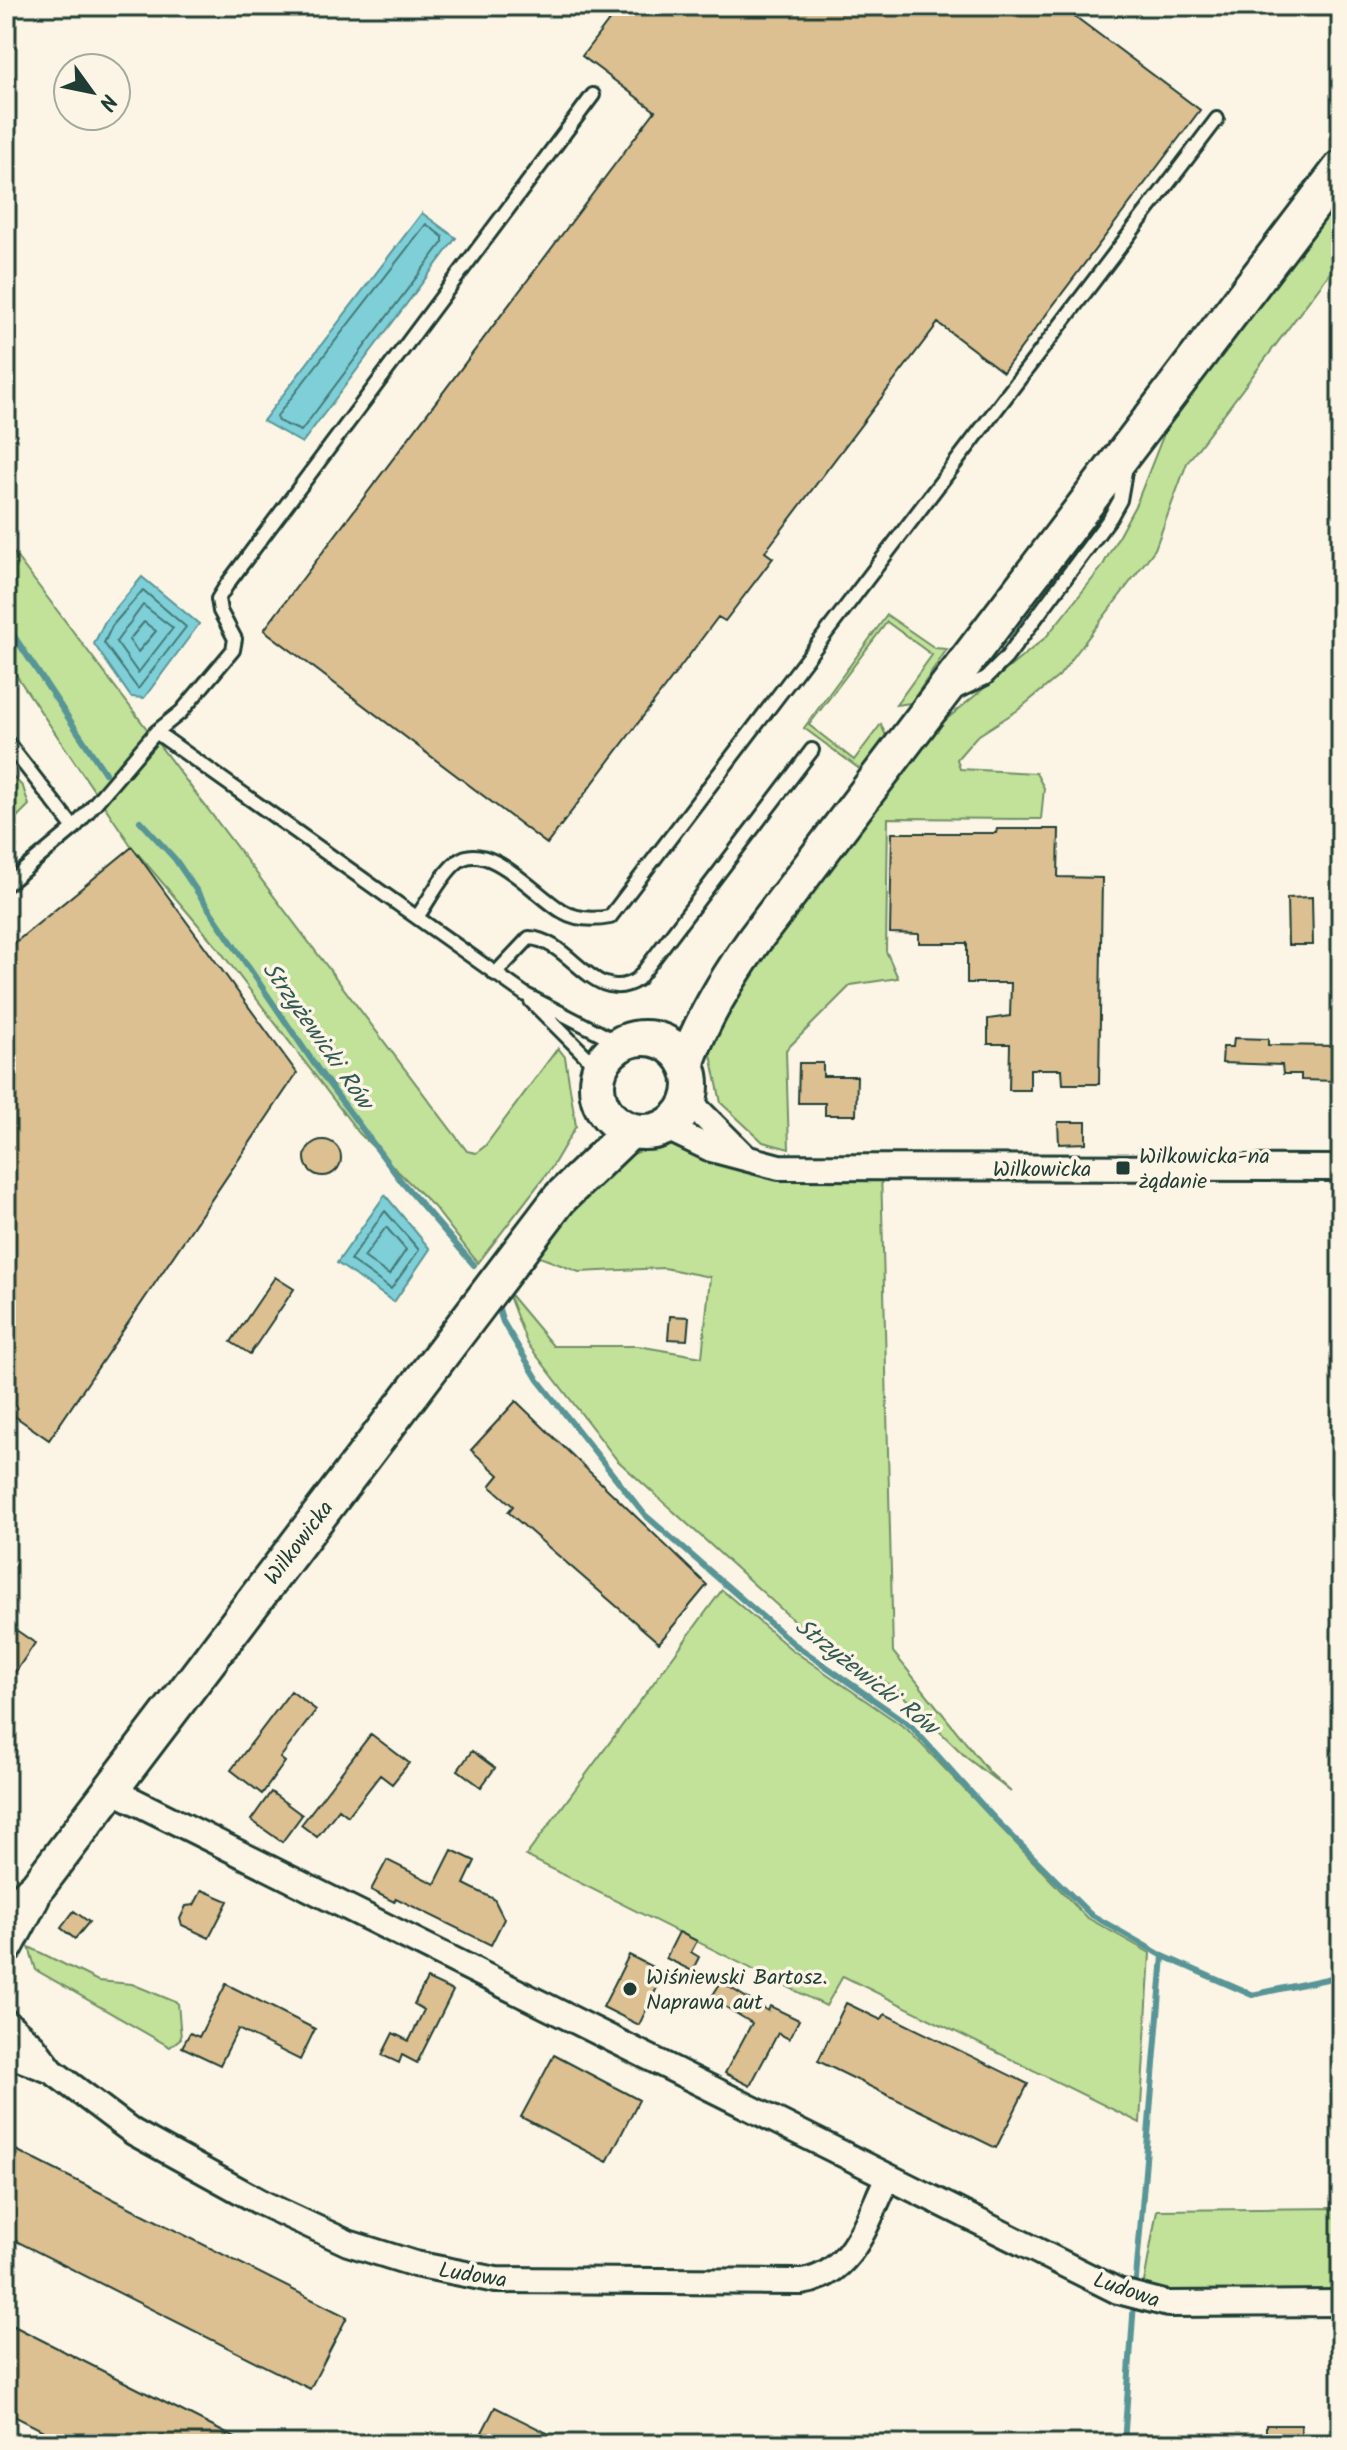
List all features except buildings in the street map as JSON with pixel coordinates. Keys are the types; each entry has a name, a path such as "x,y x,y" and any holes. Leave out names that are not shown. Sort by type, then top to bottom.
{"main road":[{"path":"637,1041 674,1049 686,1064 691,1084 683,1111 665,1127 648,1132 631,1130 616,1123 600,1094 604,1059 637,1041 672,1028 734,968 1341,168"},
{"path":"686,1064 734,968"},
{"name":"Wilkowicka","path":"560,1198 600,1094"},
{"name":"Wilkowicka","path":"6,1916 37,1887 112,1790 560,1198 631,1130"},
{"name":"Wilkowicka","path":"6,1946 37,1887"}],"street":[{"path":"688,1100 745,1157"},
{"name":"Wilkowicka","path":"665,1127 711,1149 779,1167 1341,1168"},
{"name":"Ludowa","path":"112,1790 1118,2291 1154,2301 1341,2303"},
{"name":"Ludowa","path":"6,2022 33,2046 52,2071"},
{"name":"Ludowa","path":"6,2053 52,2071 133,2132 276,2209 348,2243 415,2264 496,2280 757,2283 821,2279 837,2270 849,2256 888,2177"}],"lane":[{"path":"6,885 74,828 156,732 181,712 233,650 235,639 220,611 218,599 228,583 593,95"},
{"path":"417,917 458,862 474,856 494,860 564,912 593,920 610,917 1217,119"},
{"path":"156,732 526,995 588,1058 600,1094"},
{"path":"6,741 74,828"},
{"path":"495,974 529,938 543,939 607,987 625,988 638,979 812,750"},
{"path":"526,995 637,1041"}],"green space":[{"path":"1341,196 1341,258 1187,463 1155,549 1059,676 1018,710 976,737 957,759 960,769 1036,773 1044,788 1041,819 888,818 886,951 898,978 851,985 786,1050 789,1149 763,1142 721,1103 709,1045 714,1029 861,818 942,723 1046,637 1102,567 1137,502 1165,431"},
{"path":"6,543 467,1151 476,1153 485,1146 558,1048 565,1057 576,1126 552,1167 478,1263 434,1207 359,1133 217,947 132,847 6,660"},
{"path":"887,615 935,648 947,649 911,703 896,705 932,655 887,622 809,725 854,760 881,724 886,736 861,770 804,728"},
{"path":"6,769 23,787 29,805 6,828"},
{"path":"685,1134 711,1149 881,1168 893,1652 990,1773 1011,1792 967,1758 897,1690 791,1618 617,1460 527,1343 507,1291 553,1346 638,1346 702,1357 710,1277 664,1268 579,1272 537,1256 585,1188 620,1159"},
{"path":"722,1590 791,1649 907,1729 1086,1917 1150,1953 1140,2123 843,1976 826,2006 526,1856"},
{"path":"29,1947 98,1981 132,1984 178,2003 181,2038 170,2047 36,1970"},
{"path":"1341,2208 1341,2303 1141,2299 1157,2210"}],"water":[{"path":"422,213 456,238 302,443 263,421"},
{"path":"142,577 199,624 144,698 131,697 94,644 105,621"},
{"path":"385,1195 430,1249 394,1302 337,1263"}],"waterway":[{"name":"Strzyżewicki Rów","path":"6,624 105,773"},
{"name":"Strzyżewicki Rów","path":"140,821 175,859 317,1068 401,1181 474,1265"},
{"name":"Strzyżewicki Rów","path":"497,1303 503,1322 538,1380 645,1515 794,1644 911,1726 994,1818 1090,1914 1163,1956 1252,1995 1341,1976"},
{"path":"1135,2291 1163,1956"},
{"path":"1124,2444 1134,2302"}],"railway":[{"path":"6,852 13,846"}],"place":[{"name":"Wilkowicka-na żądanie","path":"1123,1168"},
{"name":"Wiśniewski Bartosz. Naprawa aut","path":"630,1989"}]}
